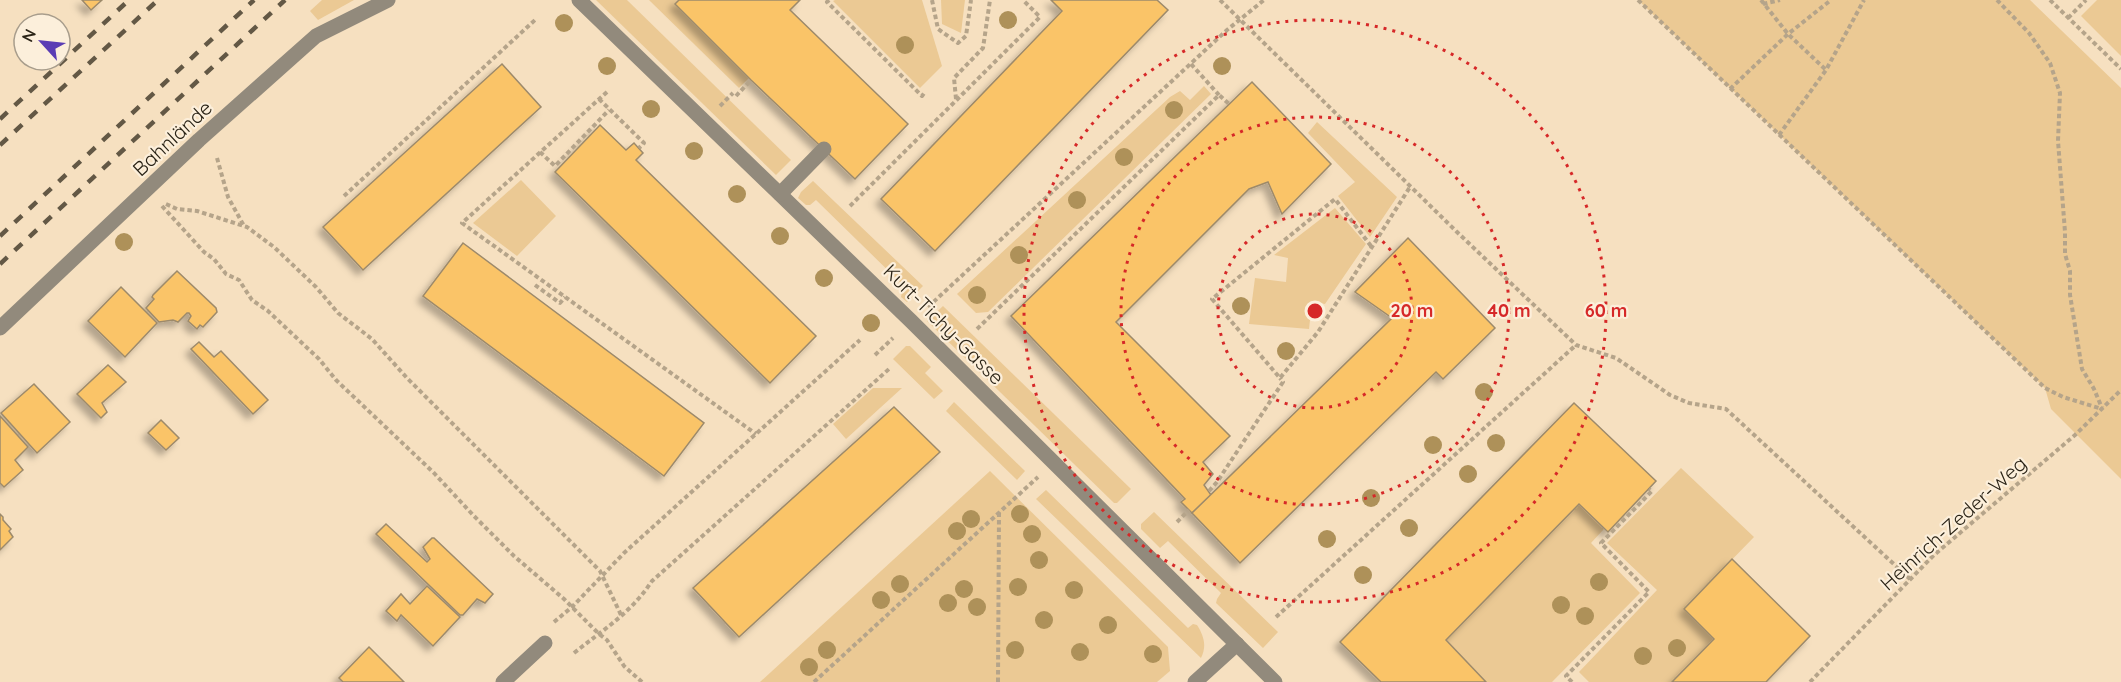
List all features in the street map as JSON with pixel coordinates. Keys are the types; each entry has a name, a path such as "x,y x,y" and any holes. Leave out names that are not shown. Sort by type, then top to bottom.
{"street":[{"name":"Bahnlände","path":"0,328 199,140 316,36 388,0"},
{"name":"Kurt-Tichy-Gasse","path":"579,0 912,321 1275,682"},
{"path":"780,194 824,149"},
{"path":"503,682 545,637"},
{"path":"1196,682 1237,644"}],"path":[{"path":"829,0 827,2 922,96 925,92"},
{"path":"932,0 938,29 958,43 966,36 971,0"},
{"path":"957,100 954,78 983,48 990,0"},
{"path":"850,206 1040,17 1023,0"},
{"path":"1220,0 1410,187 1576,345 1616,358 1670,395 1689,403 1726,409 1910,579"},
{"path":"912,321 1191,64 1264,0"},
{"path":"1638,0 2045,388 2063,397 2102,409"},
{"path":"1762,2 1780,0"},
{"path":"1730,89 1788,34 1831,0"},
{"path":"1779,135 1826,70 1864,0"},
{"path":"1997,0 2029,33 2050,63 2060,93 2058,141 2065,254 2070,271 2070,295 2082,369 2102,409"},
{"path":"2050,0 2121,69"},
{"path":"2068,18 2086,0"},
{"path":"1762,2 1788,34 1826,70"},
{"path":"344,196 535,20"},
{"path":"1191,64 1229,104"},
{"path":"736,96 751,80"},
{"path":"607,92 462,223 756,435"},
{"path":"977,329 1219,94"},
{"path":"598,99 644,143 639,148"},
{"path":"540,152 555,166 609,110"},
{"path":"217,158 228,197 245,226"},
{"path":"1280,378 1318,332 1410,187"},
{"path":"1209,491 1283,382 1212,299 1335,199 1371,246"},
{"path":"622,617 600,571 407,378 372,339 338,313 316,287 274,247 245,226 164,205 204,252 214,259 226,274 239,280 252,300 268,311 320,358 336,380 434,473 474,516 607,639 624,666 642,682"},
{"path":"535,285 560,303 565,297"},
{"path":"545,637 624,553 860,340"},
{"path":"1276,617 1576,345"},
{"path":"574,652 622,617 642,596 652,580 889,369"},
{"name":"Heinrich-Zeder-Weg","path":"1810,682 1934,555 2075,435 2121,390"},
{"path":"814,682 1054,462"},
{"path":"1572,682 1566,676 1649,592 1601,543 1652,491 1649,489"},
{"path":"1177,522 1189,510"},
{"path":"998,682 999,512"}],"shaded area":[{"path":"322,0 354,0 318,20 310,11"},
{"path":"596,0 627,0 791,160 776,175"},
{"path":"649,0 679,0 749,78 739,88"},
{"path":"922,0 942,66 920,88 833,1"},
{"path":"941,0 965,0 961,33 942,24"},
{"path":"1638,0 2030,0 2121,88 2121,479 2051,409 2045,388"},
{"path":"2097,0 2121,0 2121,56 2081,16"},
{"path":"1204,86 1211,94 988,312 976,313 957,294 1170,97 1180,91 1190,100"},
{"path":"1317,122 1397,197 1370,237 1338,196 1355,182 1308,133"},
{"path":"521,180 556,216 517,256 473,223"},
{"path":"813,181 923,286 907,302 901,297 905,287 816,200 806,205 798,198"},
{"path":"1335,208 1366,244 1325,304 1312,302 1309,329 1249,324 1255,278 1286,282 1288,258 1274,255"},
{"path":"943,306 1131,489 1117,503 1114,503 927,321"},
{"path":"906,346 910,346 931,367 925,373 943,391 934,399 893,359"},
{"path":"873,388 902,388 846,439 833,424"},
{"path":"954,402 1025,471 1017,480 946,411"},
{"path":"1681,468 1754,537 1684,609 1714,639 1672,682 1589,682 1579,672 1657,590 1607,543"},
{"path":"990,471 1168,647 1170,671 1157,682 760,682"},
{"path":"1046,490 1188,628 1193,624 1197,625 1204,641 1201,658 1036,499"},
{"path":"1579,504 1604,529 1591,543 1640,593 1552,682 1486,682 1446,640"},
{"path":"1154,512 1278,632 1263,648 1216,603 1221,593 1168,541 1160,548 1141,529 1141,524"}],"building":[{"path":"82,0 102,0 91,10"},
{"path":"679,0 800,0 790,10 908,124 855,179 675,4"},
{"path":"1051,0 1157,0 1168,10 935,251 881,199 1062,11"},
{"path":"502,64 541,107 363,270 323,227"},
{"path":"1252,82 1331,164 1282,214 1268,182 1249,189 1116,322 1230,436 1203,462 1213,474 1204,485 1211,495 1192,513 1181,502 1185,499 1011,316"},
{"path":"600,125 626,150 634,143 643,153 636,160 816,336 770,383 555,172"},
{"path":"1408,238 1495,328 1443,379 1436,372 1240,563 1192,513 1392,318 1355,292"},
{"path":"463,243 704,423 664,476 423,296"},
{"path":"177,271 216,308 217,312 203,327 200,325 197,329 188,321 191,316 189,313 178,322 173,320 159,322 146,308 154,299 153,295"},
{"path":"121,287 157,323 125,357 88,321"},
{"path":"199,342 214,357 221,351 268,400 253,414 191,349"},
{"path":"108,365 126,382 102,403 107,412 101,418 77,394"},
{"path":"34,384 70,422 37,453 1,413"},
{"path":"1574,403 1656,481 1608,532 1579,504 1446,640 1486,682 1381,682 1340,642"},
{"path":"894,407 940,452 739,637 693,588"},
{"path":"0,416 28,447 15,460 23,470 4,487 0,483"},
{"path":"161,420 179,438 166,450 148,433"},
{"path":"0,514 11,529 9,531 13,537 0,550"},
{"path":"386,524 427,562 430,559 423,547 434,538 493,594 485,603 477,599 463,615 460,615 376,534"},
{"path":"1732,559 1810,636 1766,682 1672,682 1714,639 1684,609"},
{"path":"427,586 460,617 433,646 401,615 397,621 386,611 401,594 410,604"},
{"path":"369,647 404,682 343,682 339,678"}],"railway":[{"path":"0,119 129,0"},
{"path":"0,145 158,0"},
{"path":"0,236 254,0"},
{"path":"0,264 285,0"}]}
